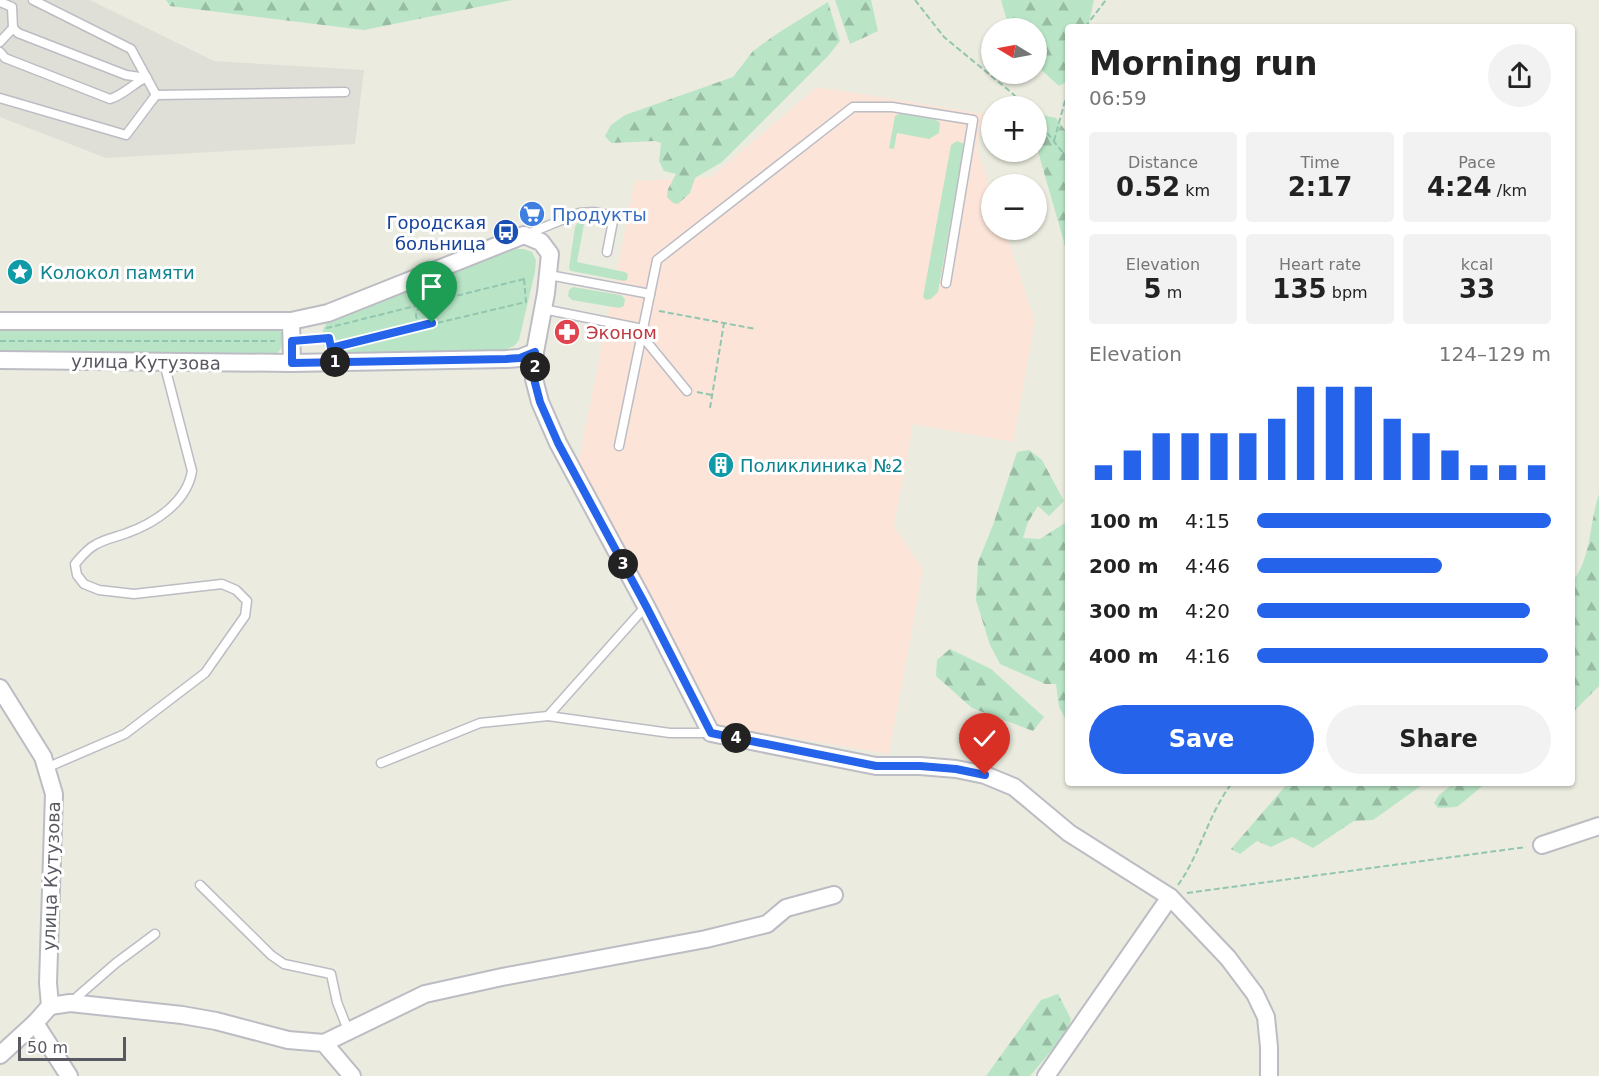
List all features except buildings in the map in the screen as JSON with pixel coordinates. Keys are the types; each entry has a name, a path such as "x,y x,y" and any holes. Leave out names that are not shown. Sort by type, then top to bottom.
{"street":[{"path":"0,321 291,321 328,313 524,235 541,242 550,254 549,275 535,352 534,379 540,402 558,443 711,733 876,766 944,768 985,775 1014,787 1069,833 1170,897 1228,958 1255,994 1266,1017 1269,1076"},
{"path":"291,321 292,363"},
{"name":"улица Кутузова","path":"0,360 292,363 506,359 520,358 535,352"},
{"name":"улица Кутузова","path":"0,688 43,757 54,794 48,983 50,1006"},
{"path":"1542,845 1599,825"},
{"path":"0,1055 50,1006 70,1003 182,1015 216,1021 288,1040 324,1043 425,994 502,977 706,939 767,924 786,908 834,895"},
{"path":"1046,1076 1170,897"},
{"path":"35,1023 69,1076"},
{"path":"324,1043 352,1076"}],"lane":[{"path":"33,0 131,48 156,95"},
{"path":"0,2 12,7 13,28 18,33 126,75 146,78"},
{"path":"0,42 13,28"},
{"path":"0,52 4,58 110,99 119,96 132,85 146,78"},
{"path":"156,95 345,92"},
{"path":"0,98 126,135 156,95"},
{"path":"620,446 657,260 853,107 892,107 973,120 946,283"},
{"path":"524,235 579,213 593,212 614,216 607,252"},
{"path":"549,275 650,294"},
{"path":"543,309 643,332 687,391"},
{"path":"46,768 124,734 205,673 245,616 247,601 236,590 222,584 134,594 99,590 84,584 77,575 75,564 83,554 96,544 145,526 182,498 190,484 192,471 164,363"},
{"path":"548,716 646,606"},
{"path":"381,763 480,723 548,716 670,733 711,733"},
{"path":"200,885 271,955 284,963 331,975 337,1002 348,1030"},
{"path":"70,1003 107,970 154,934"}],"path":[{"path":"915,0 944,37 1015,96"},
{"path":"1087,24 1106,0"},
{"path":"1054,141 1065,101"},
{"path":"1047,132 1065,155"},
{"path":"524,279 526,303 331,348 327,328 424,305 524,279"},
{"path":"424,305 434,308 436,314 435,321 429,325 420,323 416,318 416,311 424,305"},
{"path":"647,309 756,328"},
{"path":"710,408 724,323"},
{"path":"0,341 292,341 329,338"},
{"path":"687,391 712,394"},
{"path":"1170,897 1189,869 1206,828 1230,786"},
{"path":"1170,897 1198,891 1542,845"}],"shaded area":[{"path":"0,0 90,0 214,61 364,70 355,144 106,158 0,117"},
{"path":"817,87 981,114 977,147 986,174 981,174 981,240 1008,240 1035,321 1013,442 913,424 894,526 923,570 889,754 710,724 577,470 635,181 711,177"}],"green space":[{"path":"166,0 512,0 364,30 170,6"},
{"path":"835,0 871,0 878,31 850,44"},
{"path":"1001,0 1094,0 1089,24 1065,24 1065,83 1059,86 1047,75 1047,18 1006,18"},
{"path":"828,2 840,41 828,56 722,162 695,178 690,193 678,204 673,203 667,197 668,189 676,174 664,171 659,161 661,143 655,141 611,143 605,136 611,125 625,115 733,77 753,51"},
{"path":"901,113 935,119 940,123 939,133 929,139 897,133 894,149 889,148 895,116"},
{"path":"1047,116 1056,118 1065,130 1065,246 1047,183 1047,174 1044,174 1041,162 1047,162"},
{"path":"957,141 964,144 964,148 938,292 931,299 926,300 923,297 951,145"},
{"path":"580,219 585,219 577,262 625,272 628,274 627,280 571,271 569,268 575,227"},
{"path":"516,249 532,252 536,260 519,340 514,346 503,350 333,355 323,343 322,333 330,319"},
{"path":"573,287 621,295 625,299 624,306 619,308 572,300 568,296 569,290"},
{"path":"277,327 282,334 283,341 276,354 0,354 0,328"},
{"path":"1029,450 1042,460 1064,501 1049,516 1038,506 1028,522 1023,538 1040,539 1065,523 1065,718 1059,707 1056,684 1045,684 1000,664 990,645 976,600 978,562 1017,452"},
{"path":"1599,494 1599,686 1575,710 1575,578 1587,551"},
{"path":"950,649 991,669 1044,717 1033,731 972,708 936,676 937,660"},
{"path":"1285,786 1421,786 1373,820 1354,821 1313,848 1292,837 1271,847 1257,841 1240,854 1231,849"},
{"path":"1450,786 1482,786 1457,807 1438,808 1434,803 1439,795"},
{"path":"1058,994 1071,1019 1067,1032 1030,1076 986,1076 1041,1000"}],"place":[{"name":"Продукты","path":"532,214"},
{"name":"Городская больница","path":"506,232"},
{"name":"Колокол памяти","path":"20,272"},
{"name":"Эконом","path":"567,332"},
{"name":"Поликлиника №2","path":"721,465"}],"route":[{"path":"432,323 331,348 329,338 292,341 292,363 506,359 520,358 535,352 534,379 540,402 558,443 711,733 876,766 920,766 956,769 985,775"}]}
